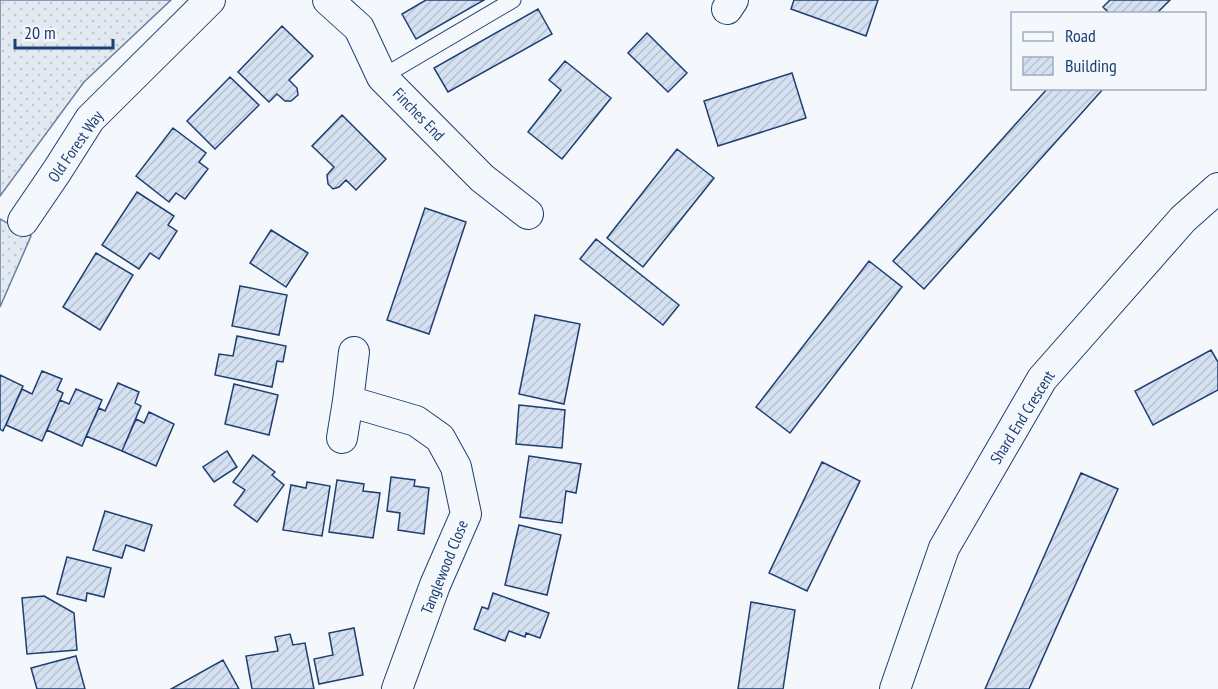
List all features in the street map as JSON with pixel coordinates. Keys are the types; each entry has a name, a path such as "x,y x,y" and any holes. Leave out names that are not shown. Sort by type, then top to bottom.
{"street":[{"name":"Old Forest Way","path":"23,220 90,119 210,0"},
{"name":"Finches End","path":"328,0 359,28 382,77 482,178 528,214"},
{"name":"Shard End Crescent","path":"895,689 944,548 1042,379 1183,219 1218,188"},
{"path":"342,438 354,352"},
{"name":"Tanglewood Close","path":"348,401 416,421 440,438 456,467 466,514 435,585 397,689"}],"lane":[{"path":"382,77 513,0"}],"shaded area":[{"path":"0,0 171,0 84,82 0,196"},
{"path":"0,219 31,236 0,307"}],"building":[{"path":"426,0 484,0 416,39 402,14"},
{"path":"794,0 878,0 866,36 791,9"},
{"path":"1110,0 1170,0 1158,12 1108,12 1103,7"},
{"path":"538,9 552,34 448,92 434,68"},
{"path":"282,26 313,56 289,80 297,88 298,95 291,101 285,101 277,94 269,102 238,72"},
{"path":"647,33 687,73 668,92 628,53"},
{"path":"565,61 611,98 562,159 528,132 561,90 549,80"},
{"path":"792,73 806,118 718,146 704,101"},
{"path":"230,77 259,105 215,149 187,121"},
{"path":"1046,90 1102,90 924,289 893,261"},
{"path":"342,115 386,159 356,190 346,180 333,189 328,184 327,175 334,167 312,146"},
{"path":"173,128 206,153 199,162 208,169 185,199 176,193 169,202 136,176"},
{"path":"677,149 714,178 643,267 607,238"},
{"path":"137,192 174,216 168,225 177,231 159,259 150,253 139,269 102,245"},
{"path":"425,208 466,222 429,334 387,320"},
{"path":"271,230 308,253 286,287 250,263"},
{"path":"596,239 679,305 663,325 580,259"},
{"path":"96,253 133,275 100,330 63,307"},
{"path":"869,261 902,287 790,433 756,407"},
{"path":"240,286 287,295 279,335 232,326"},
{"path":"535,315 580,324 564,404 519,394"},
{"path":"237,336 286,346 283,362 277,361 272,387 215,375 219,354 233,356"},
{"path":"1211,350 1218,362 1218,390 1153,425 1135,391"},
{"path":"42,371 62,379 57,390 63,393 42,441 6,425 22,389 32,394"},
{"path":"0,375 23,386 3,431 0,429"},
{"path":"118,383 139,392 135,403 141,406 122,451 86,436 99,408 105,411"},
{"path":"234,384 278,395 269,435 225,424"},
{"path":"76,389 102,400 82,446 47,430 60,400 69,404"},
{"path":"519,405 565,410 562,448 516,444"},
{"path":"149,412 174,424 156,466 122,451 136,419 144,423"},
{"path":"227,451 237,467 214,482 203,467"},
{"path":"253,455 275,472 272,475 284,485 257,522 234,505 245,490 233,482"},
{"path":"529,456 581,464 576,493 566,491 562,523 520,517"},
{"path":"822,462 860,481 807,591 769,573"},
{"path":"1081,473 1118,489 1029,689 985,689"},
{"path":"391,477 415,480 414,486 429,488 424,534 398,530 400,513 387,511"},
{"path":"337,480 364,484 363,491 380,493 373,538 329,532"},
{"path":"307,482 330,486 322,536 283,530 291,485 306,488"},
{"path":"105,511 152,525 144,551 126,545 122,558 93,550"},
{"path":"519,525 561,535 547,595 505,585"},
{"path":"67,557 111,568 104,597 87,593 86,601 57,594"},
{"path":"493,593 549,613 540,638 526,633 525,637 509,631 505,641 474,629 482,607 488,609"},
{"path":"44,596 74,613 77,650 27,654 22,598"},
{"path":"751,602 795,610 783,689 738,689"},
{"path":"354,628 363,675 319,684 314,659 333,655 329,633"},
{"path":"290,634 293,645 305,643 314,689 252,689 246,656 278,651 275,637"},
{"path":"76,656 85,689 37,689 31,668"},
{"path":"223,660 239,689 171,689"}]}
